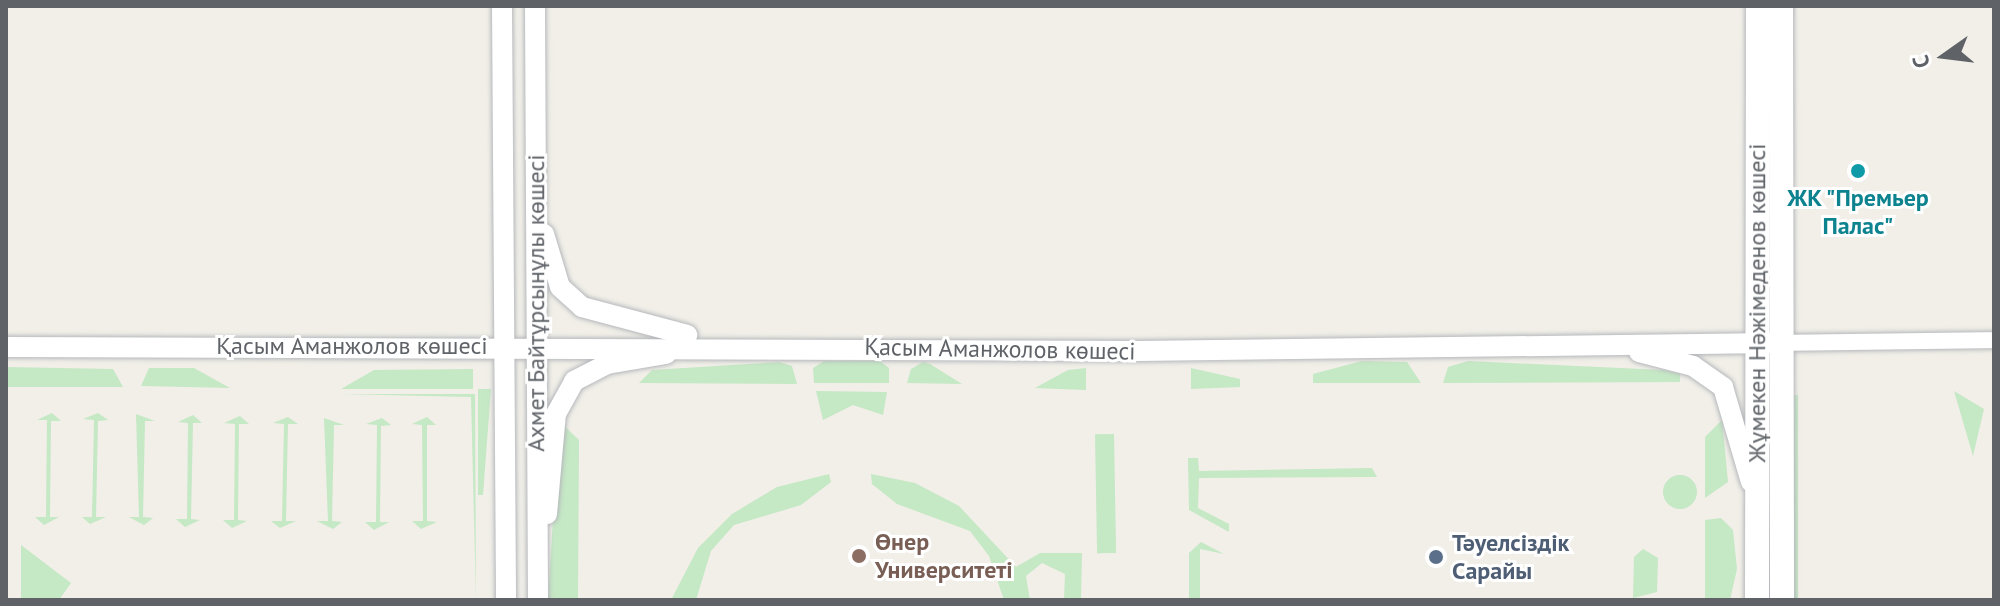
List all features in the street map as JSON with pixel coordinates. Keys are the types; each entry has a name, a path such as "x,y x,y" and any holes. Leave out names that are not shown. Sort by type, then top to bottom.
{"main road":[{"name":"Жұмекен Нәжімеденов көшесі","path":"1758,6 1782,600"},
{"name":"Жұмекен Нәжімеденов көшесі","path":"1757,600 1757,516 1770,343 1781,6"}],"street":[{"name":"Ахмет Байтұрсынұлы көшесі","path":"502,6 501,345 506,600"},
{"name":"Ахмет Байтұрсынұлы көшесі","path":"535,6 534,345 538,593"},
{"path":"534,117 545,248 560,287 602,318 730,344"},
{"name":"Қасым Аманжолов көшесі","path":"6,347 730,344 1138,351 1994,340"},
{"path":"538,593 556,414 574,381 607,364 730,344"},
{"path":"1596,344 1693,366 1723,387 1739,424 1757,516"}],"green space":[{"path":"824,361 880,361 889,368 889,383 814,383 813,368"},
{"path":"1362,361 1407,362 1421,383 1313,383 1313,374"},
{"path":"1468,361 1663,370 1680,374 1680,382 1443,383 1448,367"},
{"path":"779,362 792,366 797,384 639,383 652,370"},
{"path":"923,362 962,384 907,383 911,369"},
{"path":"6,367 113,369 123,387 6,387"},
{"path":"149,368 194,368 230,388 141,386"},
{"path":"1086,368 1086,390 1035,388 1068,370"},
{"path":"1191,368 1240,379 1240,387 1191,389"},
{"path":"473,369 473,389 341,389 374,370"},
{"path":"478,389 491,389 483,495 478,495"},
{"path":"816,391 887,392 883,415 853,405 823,420"},
{"path":"1954,391 1984,409 1973,456"},
{"path":"340,394 475,394 476,600 471,397"},
{"path":"1788,395 1798,395 1798,600 1788,600"},
{"path":"52,413 61,421 51,421 50,517 59,517 44,525 35,517 46,517 47,420 37,420"},
{"path":"98,413 108,420 98,421 96,517 106,517 90,524 82,517 92,517 94,420 83,419"},
{"path":"136,414 155,421 145,421 143,517 153,518 144,525 129,517 139,517"},
{"path":"193,415 202,423 193,423 191,519 200,520 185,527 176,519 187,519 188,423 178,422"},
{"path":"240,416 249,424 239,424 238,520 247,521 232,528 223,520 234,520 235,424 224,423"},
{"path":"288,417 298,424 288,424 286,521 296,521 280,528 271,521 282,521 284,424 273,423"},
{"path":"427,417 436,425 427,425 427,521 437,522 421,529 412,521 423,521 422,425 412,424"},
{"path":"324,418 344,425 334,425 332,521 342,522 333,529 317,521 328,521"},
{"path":"382,418 391,425 381,426 380,522 389,522 374,530 365,522 376,522 377,425 366,424"},
{"path":"1722,420 1728,482 1705,498 1705,437"},
{"path":"559,421 579,440 578,600 548,600"},
{"path":"1095,434 1114,434 1116,553 1097,553"},
{"path":"1188,458 1198,458 1199,471 1372,468 1377,477 1199,478 1198,508 1229,524 1229,532 1189,510"},
{"path":"829,474 831,482 801,505 734,525 711,551 696,600 671,600 698,548 732,514 777,487"},
{"path":"871,474 915,483 959,506 1016,567 1040,553 1082,553 1081,600 1064,600 1065,574 1042,563 1026,576 1030,600 1004,600 989,556 970,531 897,504 872,484"},
{"path":"1680,475 1692,480 1697,492 1692,504 1680,509 1668,504 1663,492 1668,480"},
{"path":"1721,518 1733,530 1737,569 1730,600 1705,600 1705,520"},
{"path":"1201,542 1224,554 1200,549 1200,600 1189,600 1189,553"},
{"path":"21,545 71,583 59,600 21,600"},
{"path":"1643,549 1658,558 1657,592 1633,598 1634,557"}],"place":[{"name":"ЖК \"Премьер Палас\"","path":"1858,171"},
{"name":"Өнер Университеті","path":"859,556"},
{"name":"Тәуелсіздік Сарайы","path":"1436,557"}]}
